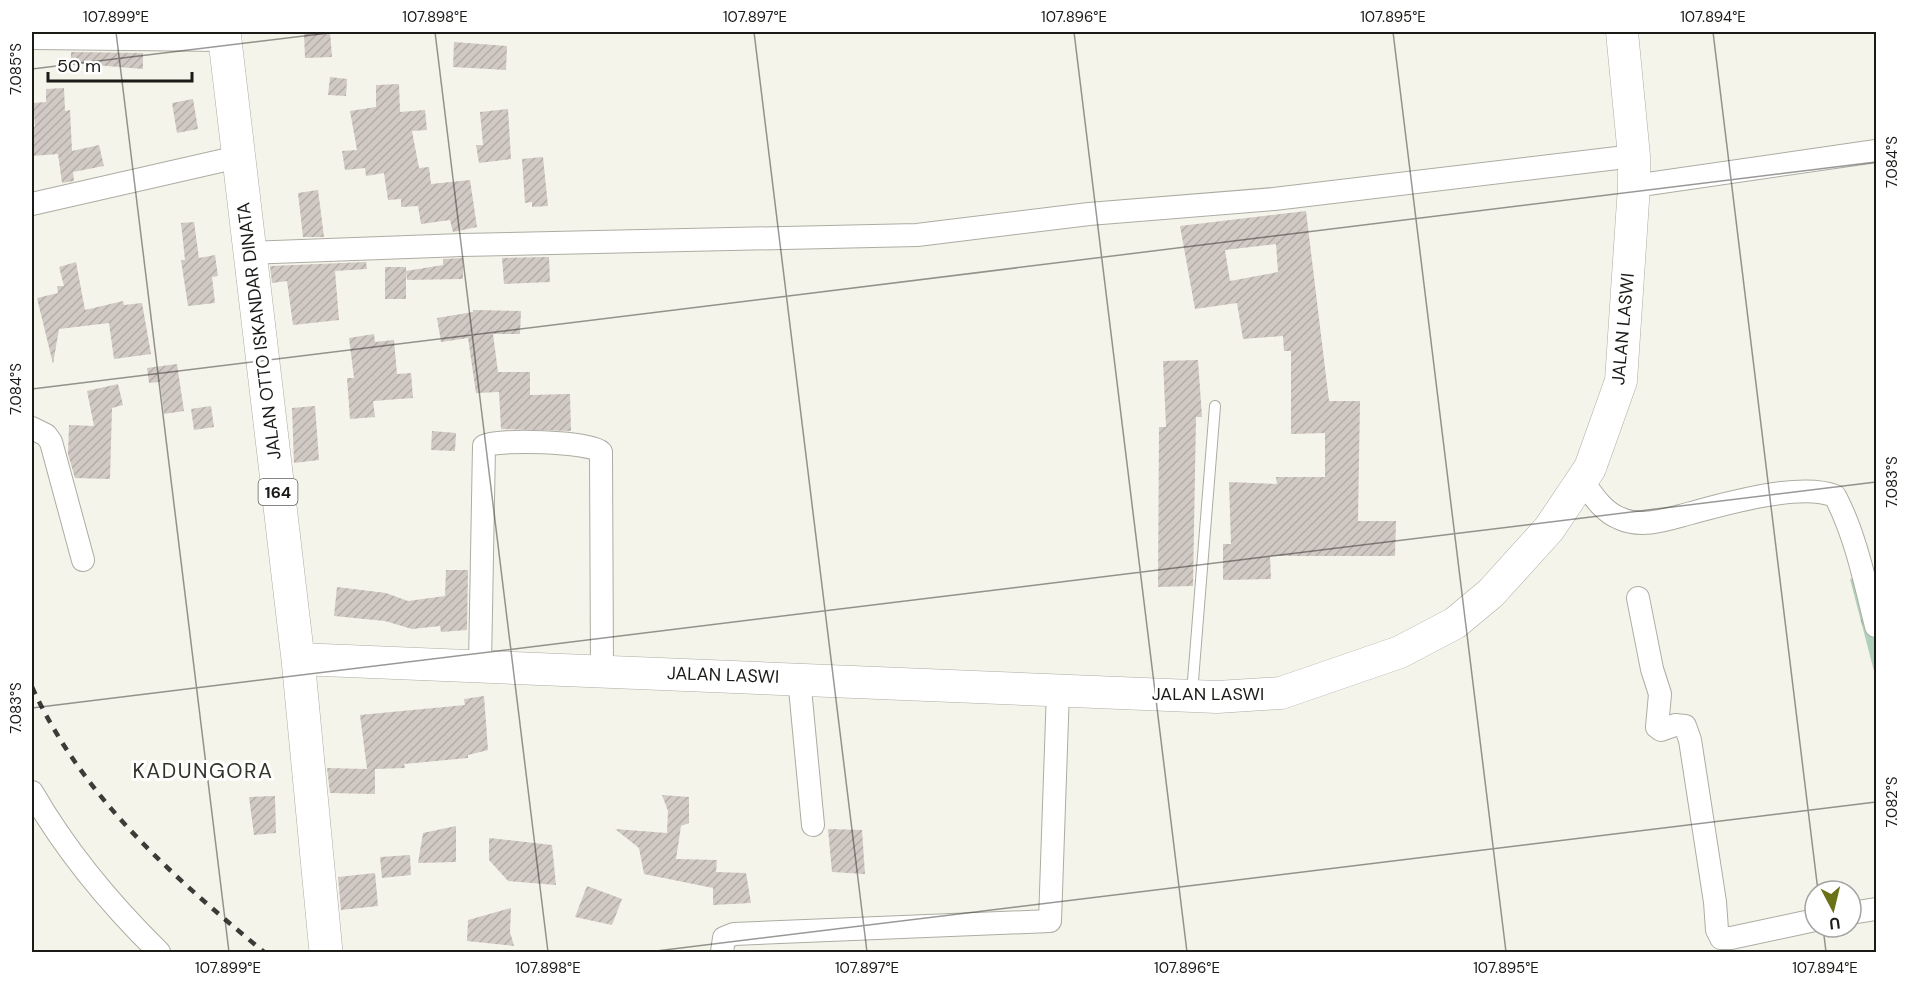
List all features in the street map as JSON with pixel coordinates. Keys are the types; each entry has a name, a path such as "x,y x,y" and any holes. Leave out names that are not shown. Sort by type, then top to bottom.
{"main road":[{"name":"JALAN OTTO ISKANDAR DINATA","path":"224,36 298,659 326,952"}],"street":[{"name":"JALAN LASWI","path":"298,659 1192,696 1281,693 1400,652 1455,623 1522,562 1550,529 1602,440 1621,381 1634,171 1622,32"},
{"path":"32,38 224,36"},
{"path":"250,253 917,235 1089,214 1876,152"},
{"path":"32,204 238,158"},
{"path":"32,428 46,435 51,442 83,560"},
{"path":"480,665 484,446 496,442 520,442 579,445 601,452 602,670"},
{"path":"1581,479 1605,510 1620,519 1640,523 1659,522 1716,506 1823,490 1835,496 1855,548 1876,626"},
{"path":"1638,598 1652,669 1660,694 1657,727 1661,730 1675,725 1685,726 1690,740 1715,902 1716,930 1721,938 1731,938 1803,923"},
{"path":"799,678 813,825"},
{"path":"722,952 724,938 734,934 1050,921 1058,690"},
{"path":"32,792 52,826 81,865 123,917 159,952"}],"lane":[{"path":"1192,696 1215,406"}],"green space":[{"path":"1876,571 1876,679 1850,579"}],"building":[{"path":"304,32 330,32 332,57 305,58"},
{"path":"454,42 507,46 506,70 453,67"},
{"path":"71,52 143,53 143,69 71,63"},
{"path":"330,77 347,79 346,96 328,95"},
{"path":"399,84 400,112 425,110 427,130 412,131 419,168 429,167 431,184 470,180 477,227 453,232 450,220 421,224 418,206 401,207 401,199 388,200 384,173 366,176 365,168 345,170 342,151 357,150 350,111 376,107 376,85"},
{"path":"64,88 65,111 70,110 72,151 99,145 104,166 73,172 74,181 62,183 58,154 32,156 32,127 35,127 33,103 46,102 46,89"},
{"path":"193,99 198,129 177,133 172,103"},
{"path":"508,109 511,159 479,163 476,145 483,145 480,112"},
{"path":"543,157 548,206 532,207 532,202 525,203 522,159"},
{"path":"318,190 324,237 303,237 298,193"},
{"path":"1306,211 1329,401 1360,401 1358,521 1396,521 1395,556 1270,556 1271,579 1223,580 1223,544 1231,544 1229,482 1277,484 1276,477 1325,477 1325,433 1291,434 1291,351 1284,351 1283,336 1243,339 1237,303 1195,309 1180,226","holes":["1276,244 1278,272 1230,281 1225,250"]},
{"path":"194,222 199,258 215,255 218,276 212,277 215,303 188,306 181,260 185,260 181,223"},
{"path":"549,257 550,282 504,284 502,258"},
{"path":"463,258 463,279 407,280 406,271 443,265 443,259"},
{"path":"76,262 85,310 123,301 124,305 142,303 151,354 114,359 109,323 59,329 53,364 37,298 58,293 57,286 64,286 59,267"},
{"path":"366,262 367,269 335,271 339,320 293,325 287,281 272,283 270,266"},
{"path":"385,267 406,267 406,299 385,299"},
{"path":"473,310 521,311 520,334 493,334 498,372 530,372 530,395 570,394 571,431 501,429 499,392 476,393 468,338 441,342 437,318 473,312"},
{"path":"374,334 375,342 394,340 397,374 411,373 413,398 373,401 375,417 350,419 347,378 354,378 349,338"},
{"path":"1198,360 1202,417 1196,417 1193,586 1158,587 1159,427 1166,427 1163,361"},
{"path":"177,364 184,411 164,414 160,382 149,383 147,368"},
{"path":"118,384 123,405 112,408 110,479 75,478 68,454 69,425 94,426 87,391"},
{"path":"211,406 214,427 194,430 191,409"},
{"path":"315,406 319,460 294,463 292,408"},
{"path":"432,431 456,433 455,451 431,450"},
{"path":"446,570 468,570 467,630 441,632 440,626 412,629 385,621 334,616 337,587 386,593 408,601 445,596"},
{"path":"484,696 488,750 468,755 468,758 404,764 405,768 375,769 375,794 330,793 327,768 367,769 360,715 465,705 464,699"},
{"path":"662,795 689,797 689,823 681,826 676,859 717,860 716,872 746,873 751,903 713,905 713,888 644,874 639,848 615,829 667,833 668,811"},
{"path":"275,796 276,833 254,835 249,797"},
{"path":"456,826 456,862 418,863 423,833"},
{"path":"828,829 862,830 865,874 832,872"},
{"path":"489,838 552,845 556,885 508,881 489,860"},
{"path":"410,855 411,875 382,878 380,857"},
{"path":"375,873 378,906 341,910 338,877"},
{"path":"587,886 622,899 612,925 575,917"},
{"path":"511,908 510,932 514,946 467,941 468,920"}],"railway":[{"path":"32,687 77,765 104,800 164,864 264,952"}],"district":[{"name":"KADUNGORA","path":"203,771"}]}
